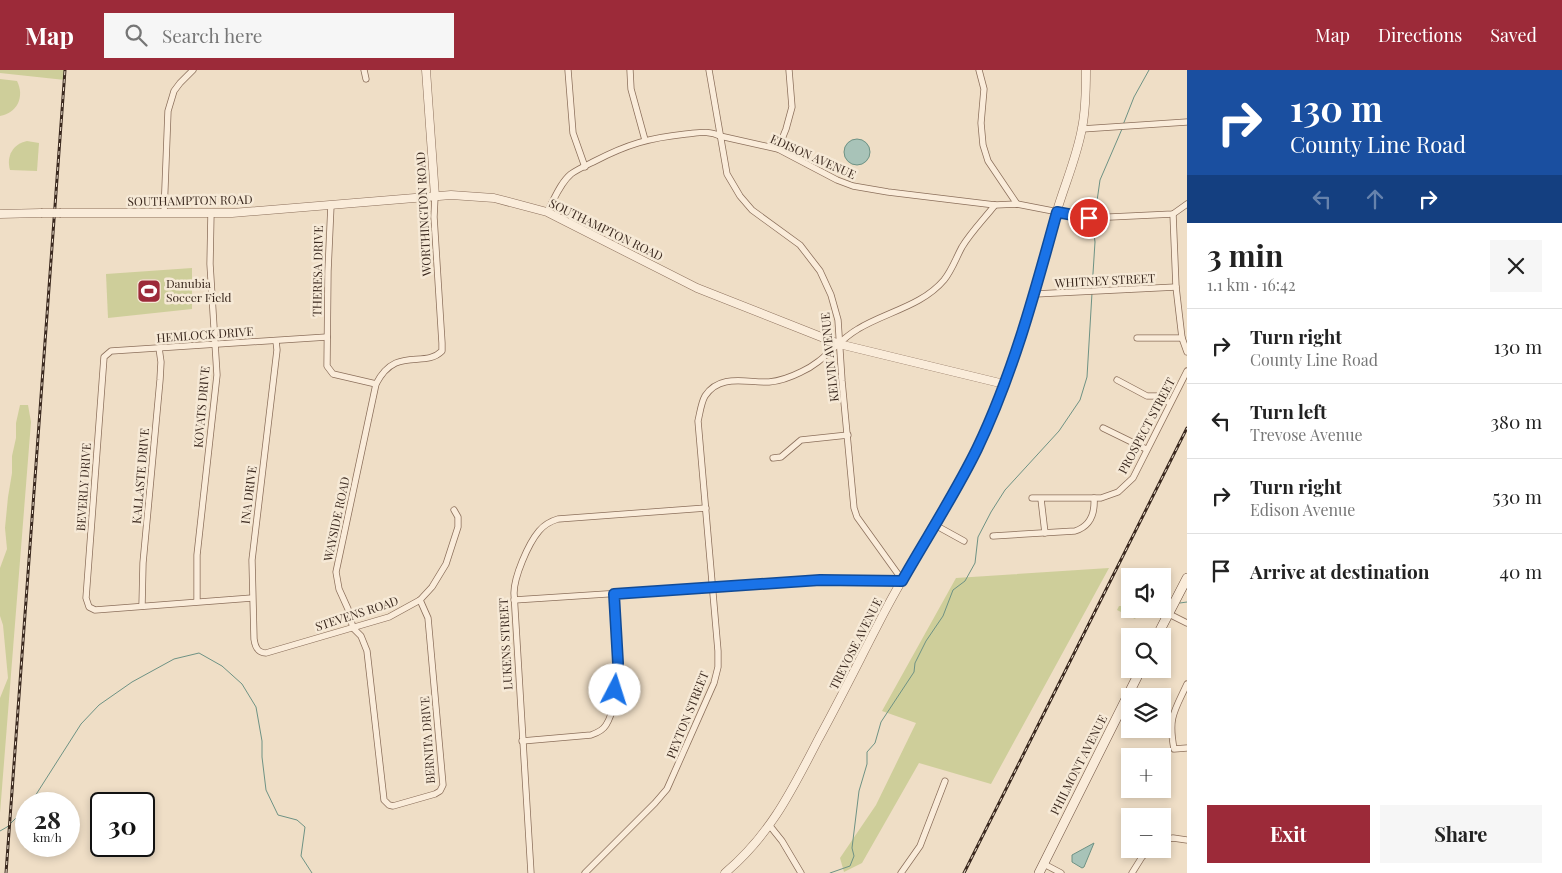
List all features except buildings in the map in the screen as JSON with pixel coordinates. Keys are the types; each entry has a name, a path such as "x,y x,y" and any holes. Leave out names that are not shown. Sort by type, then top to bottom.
{"main road":[{"path":"1171,610 1187,578"},
{"name":"PHILMONT AVENUE","path":"1039,873 1137,678"}],"street":[{"path":"164,213 168,111 174,91 193,70"},
{"path":"364,70 366,79"},
{"name":"WORTHINGTON ROAD","path":"376,384 384,372 395,363 438,355 442,351 434,217 435,196 426,70"},
{"path":"568,70 573,133 584,167"},
{"path":"630,70 631,89 645,140"},
{"name":"KELVIN AVENUE","path":"709,70 727,174 740,196 752,210 800,245 820,272 833,303 838,320 853,492 857,516 902,581"},
{"path":"778,149 792,107 789,70"},
{"path":"979,70 984,89 981,123 983,145 988,161 1017,204"},
{"name":"TREVOSE AVENUE","path":"725,873 750,850 770,826 810,757 886,608 935,526 976,450 1004,384 1034,294 1082,129 1086,70"},
{"path":"1082,129 1187,122"},
{"name":"EDISON AVENUE","path":"547,212 564,180 572,173 629,145 645,140 704,132 778,149 837,180 853,186 995,205 1017,204 1089,218 1173,214"},
{"name":"SOUTHAMPTON ROAD","path":"0,214 211,213 451,195 494,198 547,212 697,288 839,344 1004,384"},
{"path":"1187,204 1173,214 1176,287 1182,338 1187,352"},
{"name":"THERESA DRIVE","path":"331,205 327,366 331,372 376,384"},
{"path":"839,344 858,329 916,302 935,289 944,279 970,236 995,205"},
{"name":"KOVATS DRIVE","path":"197,601 197,555 217,374 210,264 211,213"},
{"name":"WHITNEY STREET","path":"1034,294 1176,287"},
{"name":"HEMLOCK DRIVE","path":"103,375 104,357 111,351 327,337"},
{"path":"1137,338 1182,338"},
{"name":"INA DRIVE","path":"259,651 255,644 252,560 276,341"},
{"name":"PEYTON STREET","path":"585,873 667,789 717,672 718,651 698,421 704,398 716,386 732,380 768,382 791,376 814,366 839,344"},
{"name":"KALLASTE DRIVE","path":"142,606 143,563 160,380 161,362 159,348"},
{"name":"PROSPECT STREET","path":"1032,498 1106,497 1123,488 1132,478 1187,371"},
{"name":"BEVERLY DRIVE","path":"103,375 86,602 89,607 95,610 142,606"},
{"path":"1117,380 1147,396 1157,396 1170,403"},
{"name":"WAYSIDE ROAD","path":"376,384 336,572 339,589 348,609 353,628 361,636 367,650 381,773"},
{"path":"1103,428 1146,449"},
{"path":"773,458 781,457 801,440 848,435"},
{"path":"993,536 1075,532 1084,528 1093,515 1094,498"},
{"path":"1041,499 1045,533"},
{"name":"LUKENS STREET","path":"531,873 514,586 533,539 540,530 552,521 569,517 706,508"},
{"name":"STEVENS ROAD","path":"259,651 266,653 389,617 420,600 432,586 446,564 458,527 458,517 454,510"},
{"path":"935,526 964,541"},
{"path":"514,600 820,580 902,581"},
{"path":"522,741 591,735 600,731 607,724 613,704 617,676 614,594"},
{"path":"142,606 252,598"},
{"name":"BERNITA DRIVE","path":"381,773 384,800 393,806 435,794 443,786 428,618 420,600"},
{"path":"1171,615 1187,623"},
{"path":"1187,684 1172,715 1170,730 1174,749 1187,748"},
{"path":"901,873 920,846 945,781"},
{"path":"770,826 782,841 801,873"},
{"path":"1171,838 1187,840"},
{"path":"1132,873 1141,858"},
{"path":"1044,864 1061,873"}],"green space":[{"path":"0,70 66,70 65,80 0,73"},
{"path":"0,79 17,81 20,98 11,112 0,116"},
{"path":"27,141 39,143 37,171 10,170 9,160 12,151 18,145"},
{"name":"Danubia Soccer Field","path":"192,268 192,309 108,318 106,274"},
{"path":"20,405 28,405 31,422 0,813 0,698 8,678 3,625 0,616 0,568 7,549 5,528 12,473 12,456 16,438 16,423"},
{"path":"1109,568 991,784 919,763 862,863 844,872 840,858 876,805 916,723 882,711 956,578"},
{"path":"1121,606 1121,612 1117,610"}],"shaded area":[{"path":"857,139 866,143 870,152 866,161 857,165 848,161 844,152 848,143"},
{"path":"1094,843 1084,867 1082,868 1072,862 1072,855"}],"waterway":[{"path":"1123,125 1134,97 1149,70"},
{"path":"1095,215 1100,180 1122,129"},
{"path":"1092,289 1095,242 1093,221"},
{"path":"830,873 850,866 854,856 852,848 859,791 867,764 867,752 875,743 881,722 914,672 915,663 926,641 943,616 953,590 965,581 975,563 978,537 991,512 1005,490 1059,431 1080,400 1087,377 1092,293"},
{"path":"1180,603 1187,602"},
{"path":"38,792 81,724 99,705 132,682 174,659 199,653 222,666 242,684 256,707 262,741 266,790 278,815 297,820 305,827 301,856 312,873"},
{"path":"0,831 15,819"}],"railway":[{"path":"6,873 65,70"},
{"path":"964,873 1187,428"}],"place":[{"name":"Danubia Soccer Field","path":"149,291"}],"route":[{"path":"615,690 618,663 614,594 820,580 902,581 940,517 989,423 1013,361 1057,212 1089,218"}]}
